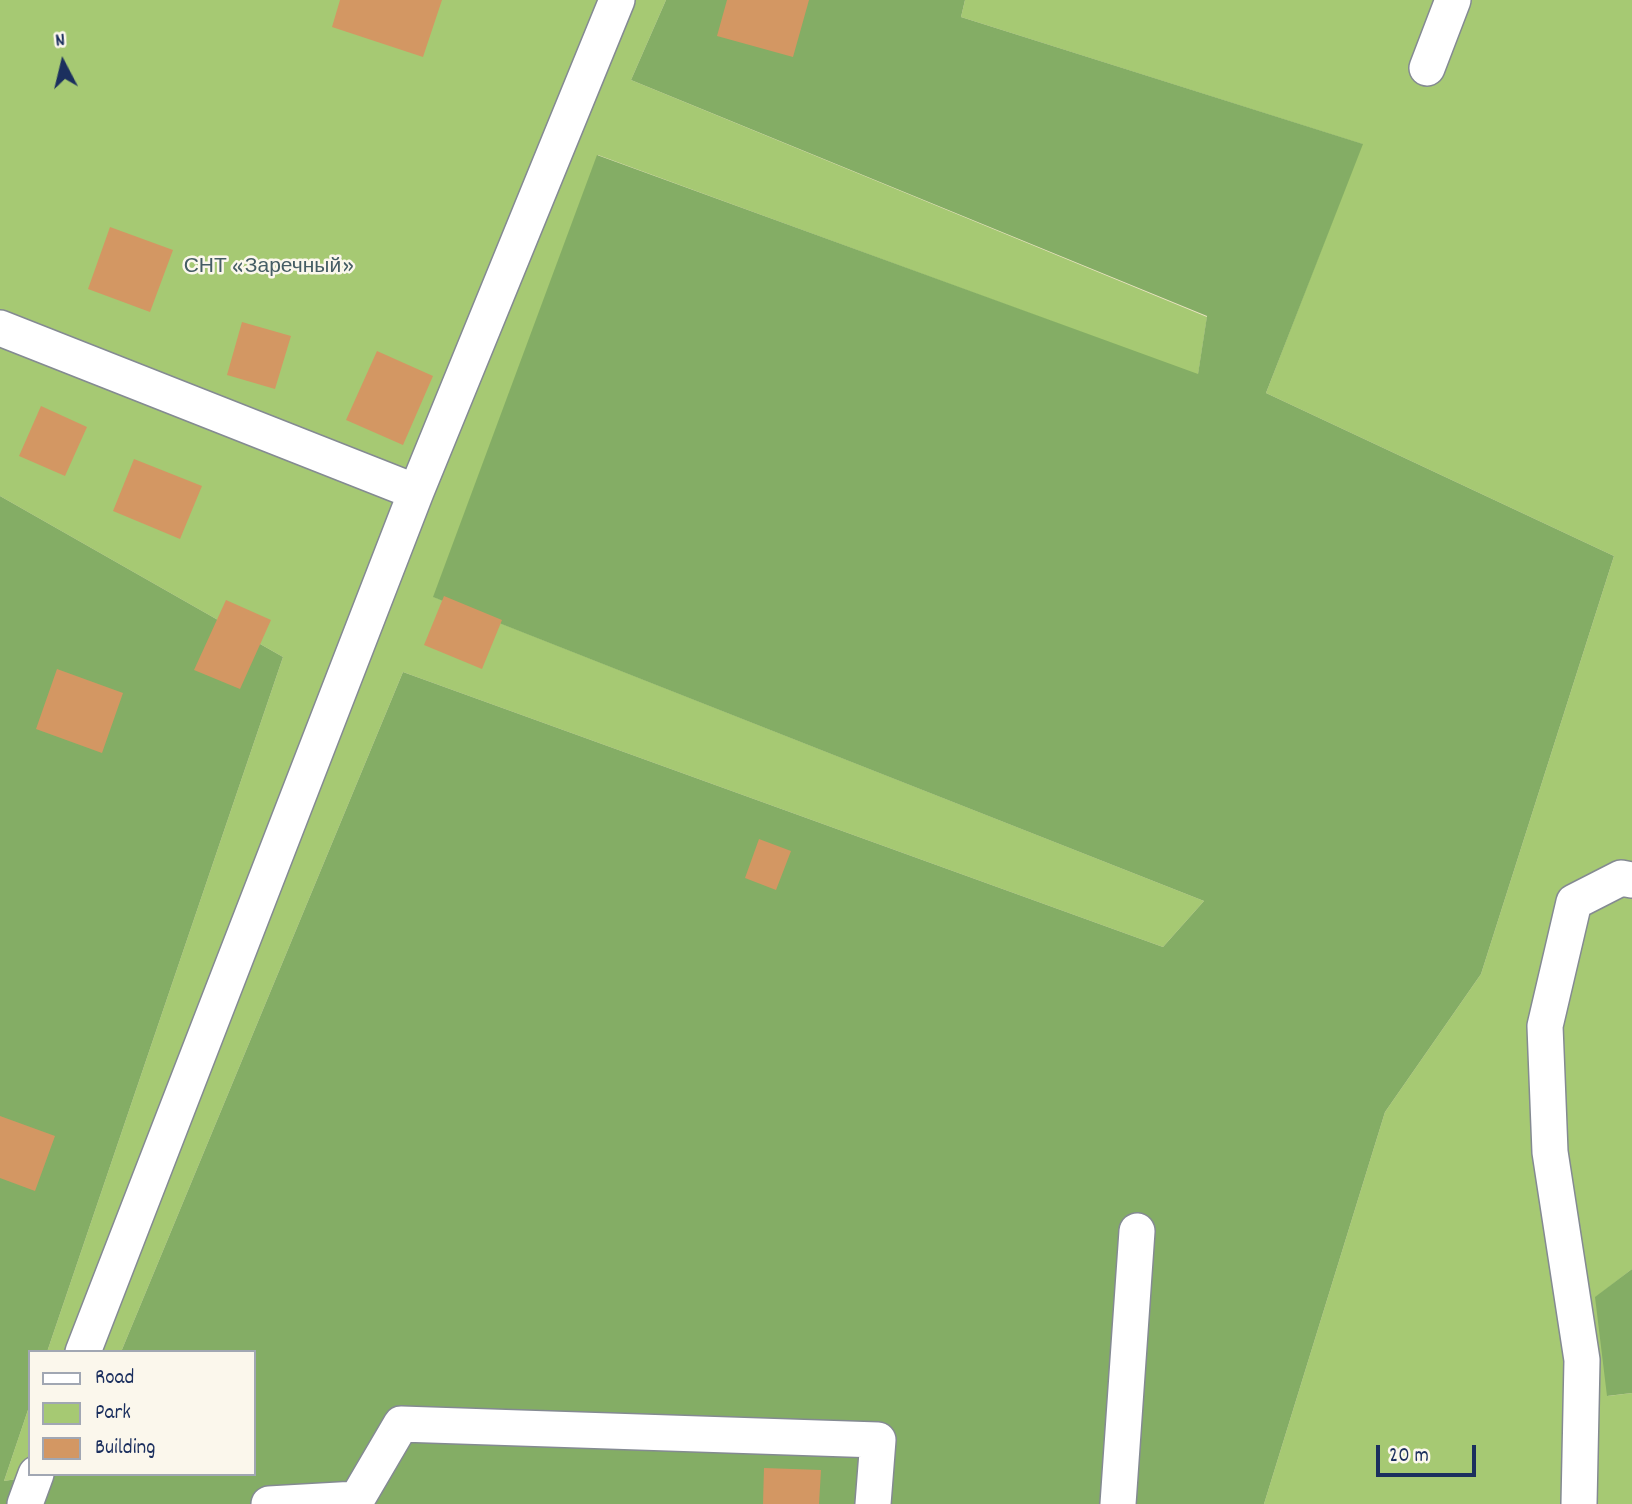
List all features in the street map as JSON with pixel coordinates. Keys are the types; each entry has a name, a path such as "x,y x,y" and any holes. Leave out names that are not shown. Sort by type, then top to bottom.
{"lane":[{"path":"84,1350 416,492 617,0"},
{"path":"1427,68 1452,0"},
{"path":"0,328 416,492"},
{"path":"1579,1504 1582,1360 1550,1152 1545,1026 1574,902 1621,878 1632,880"},
{"path":"1118,1504 1138,1231"},
{"path":"269,1504 357,1499 401,1424 878,1440 873,1504"},
{"path":"24,1504 35,1476"}],"green space":[{"name":"СНТ «Заречный»","path":"0,0 666,0 631,80 1207,317 1198,375 598,155 434,597 1204,901 1163,947 403,672 122,1350 48,1350 283,657 0,496"},
{"path":"666,0 965,0 961,17 1363,144 1266,393 1614,556 1481,974 1385,1112 1264,1504 0,1504 0,496 283,657 48,1350 28,1350 28,1410 4,1481 36,1476 256,1476 256,1350 122,1350 403,672 1163,947 1204,901 433,597 597,155 1198,374 1207,316 631,80"},
{"path":"965,0 1632,0 1632,1269 1596,1297 1608,1396 1632,1393 1632,1504 1264,1504 1385,1112 1481,974 1614,556 1266,393 1362,144 961,17"},
{"path":"1632,1269 1632,1393 1607,1396 1595,1297"},
{"path":"28,1410 28,1476 36,1476 4,1481"}],"building":[{"path":"340,0 442,0 423,57 332,27"},
{"path":"727,0 809,0 793,57 717,36"},
{"path":"110,227 173,250 150,312 88,289"},
{"path":"242,322 291,336 275,389 227,375"},
{"path":"377,351 433,376 403,445 346,420"},
{"path":"41,406 87,427 65,476 19,456"},
{"path":"134,459 202,486 180,539 113,511"},
{"path":"444,596 502,620 482,669 424,645"},
{"path":"226,600 271,620 240,689 194,670"},
{"path":"57,669 123,693 102,753 36,729"},
{"path":"759,839 791,851 776,890 745,878"},
{"path":"0,1116 55,1136 35,1191 0,1178"},
{"path":"764,1468 821,1470 819,1504 763,1504"}]}
